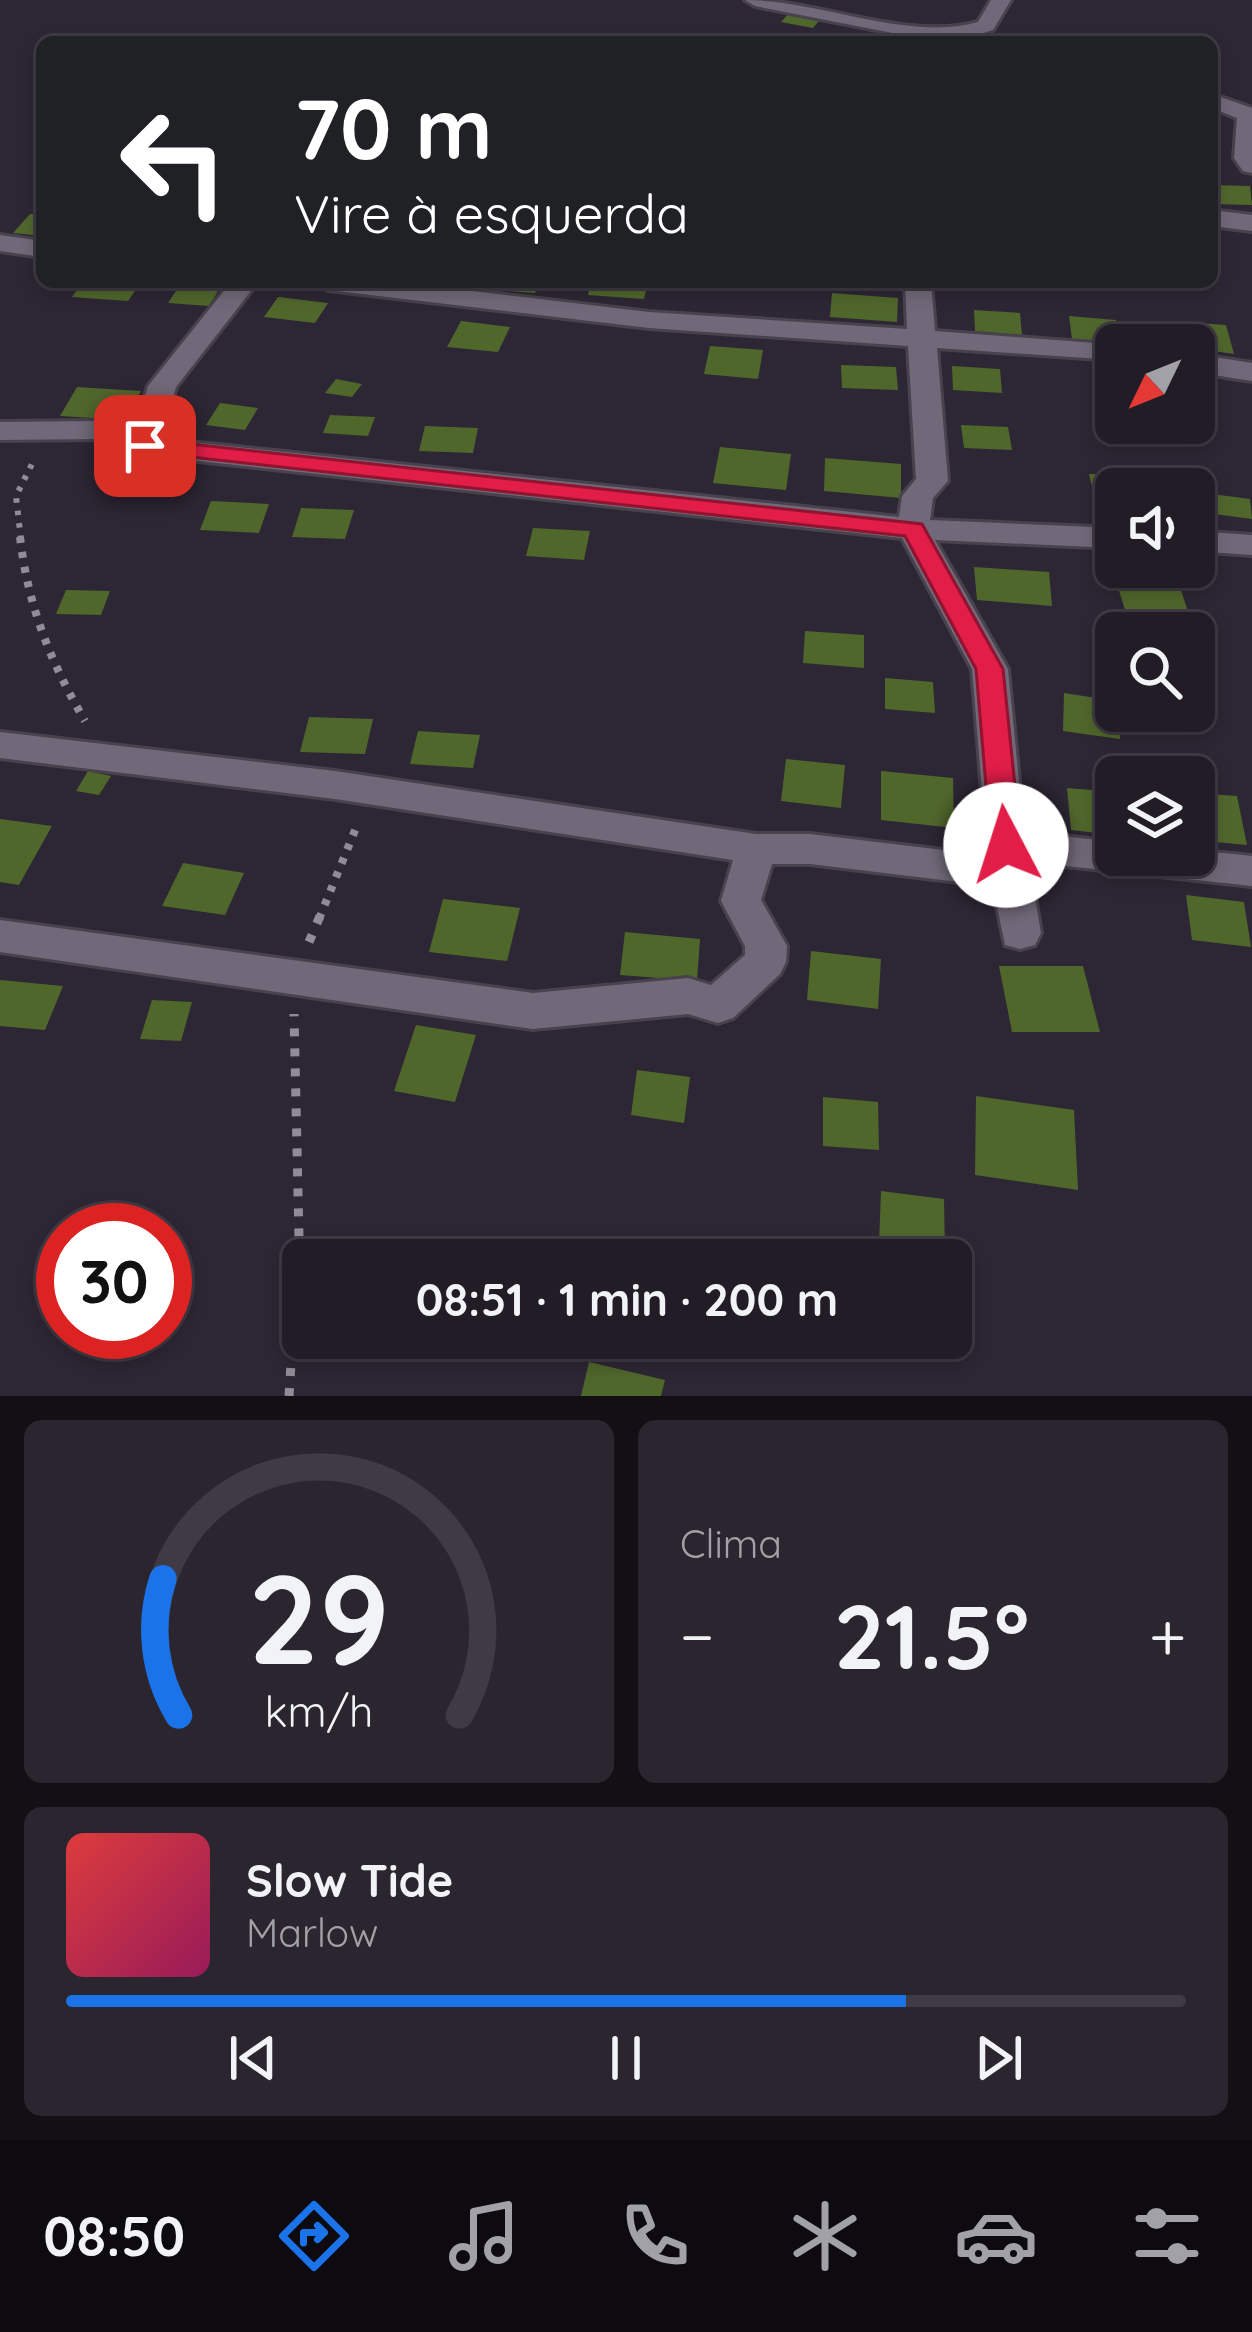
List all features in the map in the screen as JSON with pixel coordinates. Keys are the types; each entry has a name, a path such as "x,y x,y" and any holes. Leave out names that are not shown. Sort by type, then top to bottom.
{"street":[{"path":"755,0 925,36"},
{"path":"994,34 1001,0"},
{"path":"1218,103 1241,110 1249,121 1246,158 1252,166"},
{"path":"1218,219 1252,224"},
{"path":"0,243 36,248"},
{"path":"145,446 162,386 239,288"},
{"path":"379,288 649,320 1095,351"},
{"path":"918,288 932,481 918,496 913,529 990,669 1006,845 1021,933"},
{"path":"1215,366 1252,372"},
{"path":"0,431 99,430 145,446 913,529 1095,537"},
{"path":"1215,542 1252,545"},
{"path":"0,745 372,791 755,848 810,849 975,869 1006,845 1252,871"},
{"path":"0,936 293,981 533,1011 688,996 718,1005 765,962 766,946 742,901 755,848"}],"path":[{"path":"47,430 16,496 26,590 53,666 107,758"},
{"path":"289,1396 299,1238 293,981 372,791"}],"building":[{"path":"790,12 822,17 813,28 781,22"},
{"path":"1218,185 1250,186 1252,205 1218,204"},
{"path":"30,214 36,214 36,235 13,233"},
{"path":"79,288 137,288 128,301 72,297"},
{"path":"178,288 220,288 209,306 168,303"},
{"path":"468,288 537,288 535,293"},
{"path":"590,288 647,288 644,299 588,295"},
{"path":"832,293 898,298 897,322 830,317"},
{"path":"278,297 328,303 315,323 264,317"},
{"path":"974,310 1020,313 1022,335 975,331"},
{"path":"1069,316 1116,320 1117,324 1095,324 1095,340 1072,339"},
{"path":"461,321 510,327 498,352 447,347"},
{"path":"1215,324 1226,325 1234,354 1215,351"},
{"path":"710,346 763,350 758,379 704,374"},
{"path":"841,365 896,367 898,390 842,388"},
{"path":"952,366 1000,369 1002,393 953,390"},
{"path":"336,379 362,384 352,397 325,393"},
{"path":"77,387 141,391 124,420 60,416"},
{"path":"220,403 258,408 245,430 206,425"},
{"path":"330,415 375,417 368,436 323,433"},
{"path":"961,425 1008,427 1012,450 964,448"},
{"path":"425,426 478,428 473,453 419,451"},
{"path":"720,447 791,454 786,490 713,483"},
{"path":"825,458 901,464 901,498 824,491"},
{"path":"1215,494 1250,499 1252,519 1215,514"},
{"path":"211,501 269,504 259,533 200,530"},
{"path":"301,508 354,510 345,539 292,537"},
{"path":"533,528 590,531 584,560 526,556"},
{"path":"974,567 1049,572 1052,606 977,600"},
{"path":"1118,588 1180,588 1188,612 1126,612"},
{"path":"66,590 110,591 101,615 56,614"},
{"path":"805,631 864,635 864,668 803,663"},
{"path":"885,678 933,682 935,713 885,709"},
{"path":"1064,693 1095,698 1095,732 1119,732 1120,739 1063,731"},
{"path":"309,717 373,719 365,754 300,752"},
{"path":"418,731 480,735 473,768 410,764"},
{"path":"786,759 845,765 841,808 781,801"},
{"path":"88,771 111,776 99,795 76,791"},
{"path":"881,771 953,778 954,828 881,820"},
{"path":"1067,788 1095,790 1095,833 1071,830"},
{"path":"1215,794 1237,796 1247,845 1215,842"},
{"path":"0,819 52,826 19,885 0,882"},
{"path":"183,863 244,873 225,915 162,906"},
{"path":"1186,895 1244,902 1251,947 1192,940"},
{"path":"443,899 520,908 507,961 429,952"},
{"path":"625,932 700,939 697,981 620,975"},
{"path":"811,951 881,959 878,1009 807,1000"},
{"path":"999,966 1083,966 1100,1032 1012,1032"},
{"path":"0,980 63,986 45,1030 0,1026"},
{"path":"152,1000 192,1002 181,1041 140,1039"},
{"path":"416,1025 476,1035 455,1102 394,1091"},
{"path":"637,1070 690,1077 684,1123 631,1115"},
{"path":"976,1096 1074,1110 1078,1190 975,1175"},
{"path":"823,1097 878,1102 879,1150 823,1146"},
{"path":"881,1191 944,1199 945,1239 879,1239"},
{"path":"589,1362 665,1380 661,1396 581,1396"}],"route":[{"path":"145,446 913,529 990,669 1006,845"}]}
